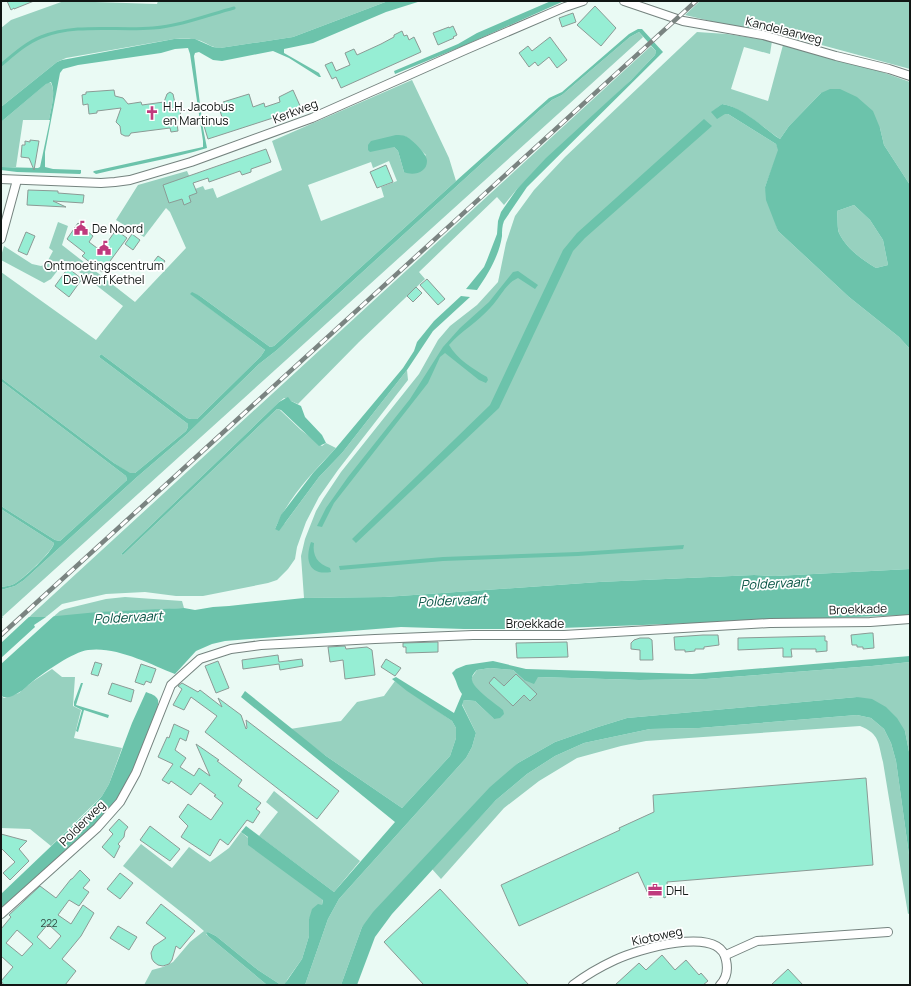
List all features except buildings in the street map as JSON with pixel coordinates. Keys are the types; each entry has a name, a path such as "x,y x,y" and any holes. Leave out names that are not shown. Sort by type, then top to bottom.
{"street":[{"name":"Kerkweg","path":"1,179 115,182 130,180 191,162 312,118 465,50 565,7 583,1"},
{"name":"Kandelaarweg","path":"628,1 690,23 775,38 910,76"},
{"path":"1,239 17,180"},
{"name":"Broekkade","path":"171,685 200,659 231,649 262,645 458,635 564,635 770,623 870,622 910,619"},
{"name":"Polderweg","path":"1,914 97,828 120,802 136,773 171,685"},
{"path":"720,985 723,982 728,970 726,956 757,941 888,932"},
{"name":"Kiotoweg","path":"573,985 590,973 616,960 642,950 668,944 692,941 715,944 726,956"}],"shaded area":[{"path":"64,1 157,4 158,1 388,1 293,37 220,48 213,47 198,40 174,39 66,58 57,62 1,107 1,28 11,20"},
{"path":"700,1 910,1 910,69 781,34 723,24 685,15"},
{"path":"639,32 643,37 642,38 1,617 1,590 15,586 24,580 137,477 187,434 259,364 277,350 540,110 552,100 562,95 630,37"},
{"path":"697,32 727,34 772,41 770,54 744,47 731,89 768,101 783,45 871,68 910,82 910,185 884,145 880,128 821,93 789,126 780,139 745,113 730,106 722,104 712,112 728,114 776,144 779,150 765,187 778,231 849,297 899,337 910,349 910,569 775,576 754,575 599,582 385,597 304,598 301,556 305,539 316,511 341,472 419,374 438,340 450,326 477,305 498,282 506,243 515,216 534,190 565,157"},
{"path":"651,46 656,51 655,55 631,80 517,189 504,205 497,197 419,272 425,279 359,342 298,404 284,398 279,402 121,554 123,555 277,409 322,446 326,443 336,448 294,496 275,529 285,523 319,477 342,453 407,370 408,380 338,470 319,497 306,522 297,547 295,559 277,580 203,596 176,596 145,592 106,594 62,604 46,617 29,617"},
{"path":"412,80 449,158 456,181 274,346 270,347 200,296 191,294 265,350 261,356 197,419 187,418 101,354 99,357 188,424 186,431 135,473 130,474 1,378 1,272 96,340 123,306 65,261 51,279 44,283 1,260 4,246 32,264 41,266 46,264 53,251 49,248 58,222 68,226 62,245 135,302 186,248 170,212 166,208 144,237 116,220 138,185 187,171 195,189 203,186 205,190 213,188 217,198 282,170 272,141","holes":["405,136 426,155 404,172 398,151 394,147 391,147","389,161 397,181 381,187 384,197 321,221 308,185 371,162 373,168"]},
{"path":"48,82 51,83 53,91 53,101 49,120 23,120 16,167 1,167 1,122"},
{"path":"854,205 870,220 883,240 888,265 876,268 870,265 850,249 842,239 838,228 837,211"},
{"path":"1,381 126,476 127,480 60,541 55,540 1,506"},
{"path":"1,509 54,543 37,565 23,577 14,584 1,587"},
{"path":"125,597 182,601 184,608 53,617 65,609 106,599"},
{"path":"910,662 910,757 905,731 857,697 627,718 555,742 518,763 362,927 341,985 305,985 328,919 339,899 466,758 472,747 476,733 462,704 464,700 475,701 494,719 472,682 472,677 477,670 490,668 513,670 524,680 538,677 639,680 706,679"},
{"path":"52,669 62,677 75,677 73,706 81,710 74,738 122,748 109,784 102,796 51,846 30,829 1,828 1,696 4,698 19,693 32,682"},
{"path":"395,681 452,721 456,728 456,738 450,756 402,808 326,756 290,729 341,721 357,702 384,696"},
{"path":"857,715 871,718 884,729 891,743 896,761 910,862 910,913 908,914 880,749 875,736 867,729 860,726 646,741 577,758 539,781 504,808 441,879 432,869 496,800 527,774 555,756 584,743 650,729 699,728"},
{"path":"274,791 360,861 334,892 259,836 278,812 266,802"},
{"path":"241,832 323,899 322,905 309,919 309,936 302,959 287,980 286,984 281,985 258,970 216,936 208,932 206,934 208,936 267,985 144,985 152,970 173,962 190,942 204,931 123,866 141,844 172,868 189,847 210,862 229,848"}],"water":[{"path":"388,1 421,1 386,12 313,43 284,49 284,53 319,73 321,77 289,58 273,51 222,61 213,60 199,52 195,53 194,56 203,128 207,148 96,174 93,172 94,171 203,147 190,54 188,48 175,49 161,53 78,65 63,69 60,73 45,152 45,167 53,169 81,170 81,173 17,172 1,170 1,167 40,167 53,101 51,82 46,84 1,122 1,107 57,62 174,39 195,39 213,47 220,48 293,37"},
{"path":"551,1 564,1 463,46 395,74 394,71 458,44 477,33"},
{"path":"638,29 642,29 663,52 527,187 504,221 501,243 496,258 477,290 466,289 484,267 497,234 498,221 501,212 517,189 546,158 631,80 655,55 656,51 639,32 630,37 562,95 552,100 540,110 277,350 259,364 187,434 137,477 24,580 15,586 1,590 1,587 14,584 30,572 48,553 54,543 1,509 1,506 55,540 60,541 127,480 126,476 1,381 1,378 114,463 130,473 135,473 186,431 188,424 99,357 101,354 187,418 197,419 261,356 265,350 190,294 192,292 200,296 270,347 274,346 549,98 562,92 629,34"},
{"path":"830,89 840,89 857,97 873,111 880,128 884,145 910,185 910,349 899,337 849,297 778,231 766,200 765,187 778,150 776,144 728,114 725,114 717,119 711,112 722,104 738,109 780,139 789,126 821,93","holes":["854,205 870,220 883,240 888,265 876,268 850,249 839,233 837,211"]},
{"path":"704,119 712,126 585,238 573,251 499,408 356,543 352,539 490,405 563,250 577,233"},
{"path":"396,135 408,137 425,155 427,161 425,168 422,171 411,174 404,172 398,151 394,147 370,152 368,150 368,145 371,141"},
{"path":"518,271 538,285 535,289 518,278 514,280 486,312 449,345 456,355 487,377 488,380 486,383 479,380 445,353 440,357 428,383 334,503 322,527 317,526 326,508 348,477 410,399 443,347 460,328 489,302 513,272"},
{"path":"461,296 470,297 433,331 407,370 342,453 319,477 279,531 275,529 281,515 313,473 403,368 414,351 417,342 434,321"},
{"path":"288,397 291,401 301,406 305,417 322,435 326,443 319,446 281,410 277,409 123,555 121,554 279,402"},
{"path":"311,542 314,543 315,556 319,562 330,568 331,572 323,573 317,571 310,565 308,554"},
{"path":"684,545 683,549 578,556 443,561 340,570 339,566 443,557 578,552"},
{"name":"Poldervaart","path":"910,569 910,615 534,629 401,627 225,641 212,644 196,651 175,674 121,653 99,649 88,650 75,654 44,673 16,694 8,697 1,696 1,617 46,617 98,612 184,608 195,610 304,598 385,597 599,582 754,575 775,576"},
{"path":"910,656 910,662 706,679 639,680 538,677 534,684 524,680 513,670 490,668 477,670 472,677 472,682 484,695 503,710 504,714 500,718 494,719 475,701 464,700 462,705 476,733 472,747 466,758 339,899 328,919 305,985 284,985 302,959 309,936 309,919 312,909 318,904 322,905 323,900 248,845 248,837 241,832 246,826 334,892 395,822 241,697 245,691 326,756 402,808 450,756 456,738 456,728 452,721 407,691 392,679 396,677 454,713 462,694 452,673 456,669 466,665 493,661 526,669 692,674"},
{"path":"81,683 83,683 76,705 109,715 108,718 84,710 78,732 76,731 82,710 74,706 74,702"},
{"path":"146,692 157,698 158,707 130,776 117,798 98,823 1,908 1,894 102,796 109,784 132,723"},
{"path":"857,697 872,699 886,707 897,718 905,731 910,757 910,862 896,761 891,743 884,729 871,718 857,715 699,728 650,729 584,743 555,756 527,774 496,800 392,914 375,937 357,985 341,985 362,927 373,912 490,787 518,763 555,742 627,718"},
{"path":"208,932 216,936 258,970 281,985 267,985 208,936 206,933"}],"pier":[{"path":"5,615 31,615 1,643 1,619"},
{"path":"49,615 55,615 1,664 1,658 35,627 34,625"}],"waterway":[{"path":"1,65 30,42 55,33 68,30 97,28 139,29 163,27 184,23 234,8"}],"railway":[{"path":"1,635 696,1"}],"place":[{"name":"H.H. Jacobus en Martinus","path":"152,113"},
{"name":"De Noord","path":"81,228"},
{"name":"Ontmoetingscentrum De Werf Kethel","path":"104,248"},
{"name":"DHL","path":"655,890"}]}
